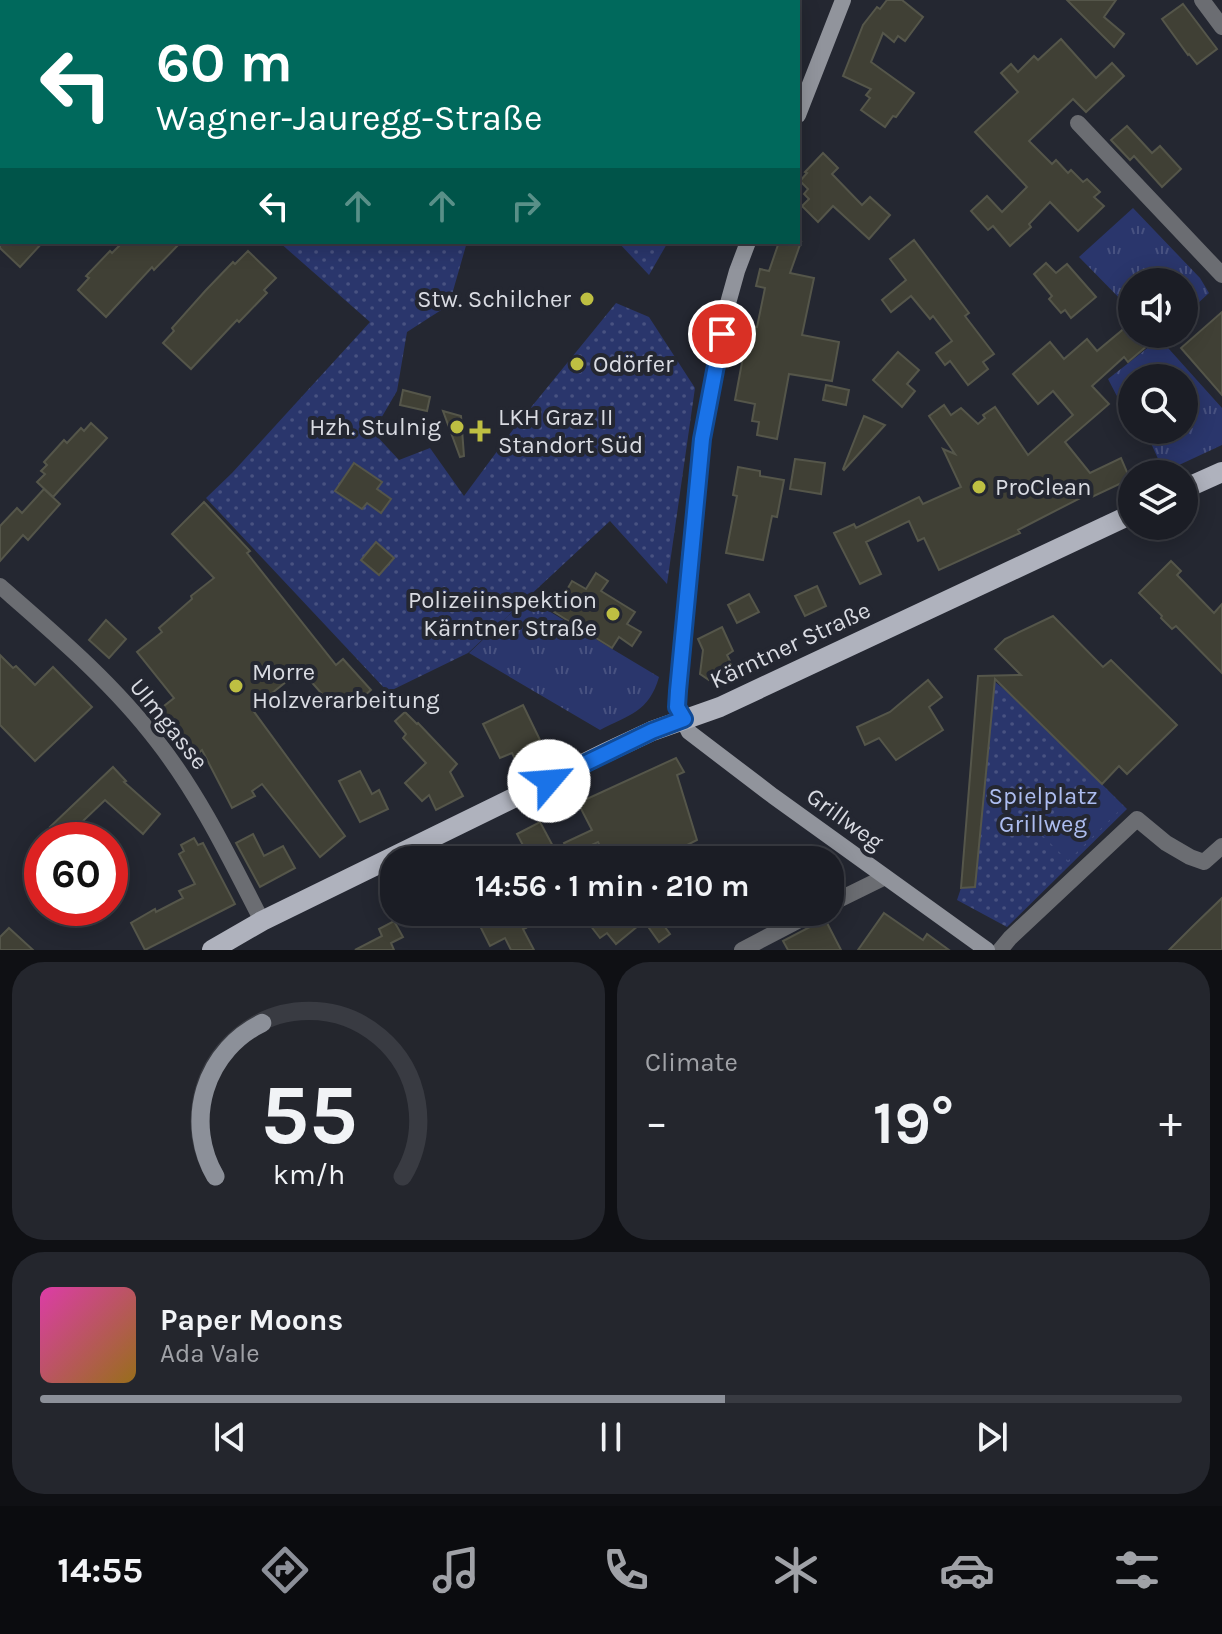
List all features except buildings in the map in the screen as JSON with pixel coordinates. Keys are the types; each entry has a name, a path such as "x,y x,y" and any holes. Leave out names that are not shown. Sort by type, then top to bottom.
{"main road":[{"path":"800,110 843,0"},
{"path":"684,719 677,707 678,691 702,439 725,314 747,244"},
{"path":"1198,483 1222,472"},
{"name":"Kärntner Straße","path":"212,950 262,921 605,753 652,731 720,707 1118,521"},
{"name":"Grillweg","path":"684,719 689,732 987,950"}],"street":[{"path":"1202,0 1222,27"},
{"path":"1078,123 1222,275"},
{"name":"Ulmgasse","path":"0,586 117,695 158,741 201,804 262,921"},
{"path":"1000,950 1137,819 1166,843 1204,862 1222,846"},
{"path":"844,897 885,877"},
{"path":"742,950 788,926"}],"green space":[{"path":"1133,208 1190,268 1118,268 1118,297 1079,257"},
{"name":"LKH Graz II Standort Süd","path":"281,244 466,244 449,305 407,332 397,391 373,432 399,460 430,448 464,496 515,427 616,303 649,317 695,388 667,584 610,521 468,653 388,692 206,498 370,322"},
{"path":"620,244 667,244 649,275"},
{"path":"1198,276 1200,278 1209,293 1198,303"},
{"path":"1148,348 1168,348 1182,364 1127,364"},
{"path":"1118,371 1118,398 1108,379"},
{"path":"1198,381 1222,408 1222,445 1190,460 1159,460 1151,444 1198,444"},
{"path":"527,598 659,677 644,705 600,730 469,653"},
{"name":"Spielplatz Grillweg","path":"995,682 1127,809 1007,927 957,900 961,888 975,886"},
{"path":"1093,779 1122,808 1068,861 1040,833"}],"place":[{"name":"Stw. Schilcher","path":"587,299"},
{"name":"Odörfer","path":"577,364"},
{"name":"Hzh. Stulnig","path":"457,427"},
{"name":"LKH Graz II Standort Süd","path":"480,431"},
{"name":"ProClean","path":"979,487"},
{"name":"Polizeiinspektion Kärntner Straße","path":"613,614"},
{"name":"Morre Holzverarbeitung","path":"236,686"}],"route":[{"path":"549,781 652,731 684,719 677,707 690,551 702,439 722,334"}]}
